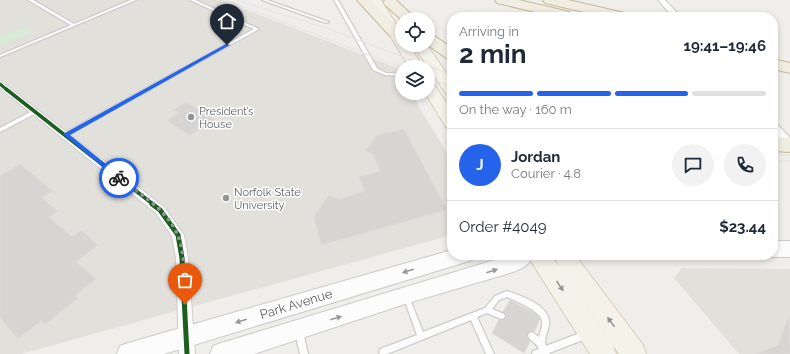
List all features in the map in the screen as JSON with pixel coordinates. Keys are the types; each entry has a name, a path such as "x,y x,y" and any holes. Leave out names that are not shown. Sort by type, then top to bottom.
{"highway":[{"path":"364,0 395,33"},
{"path":"493,0 530,12"},
{"path":"502,0 552,12"},
{"path":"550,0 602,12"},
{"path":"597,0 626,12"},
{"path":"390,1 402,12"},
{"path":"435,43 447,51"},
{"path":"778,52 790,55"},
{"path":"778,65 790,68"},
{"path":"778,144 790,144"}],"main road":[{"path":"375,0 395,33"},
{"path":"390,1 397,12"},
{"path":"425,52 447,85"},
{"path":"435,97 447,115"},
{"path":"778,249 790,249"},
{"name":"Park Avenue","path":"128,354 187,345 448,260"},
{"path":"231,352 405,295 513,264 518,260"},
{"path":"541,260 552,274 604,354"},
{"path":"567,260 634,354"}],"street":[{"path":"661,0 672,12"},
{"path":"0,84 66,134 160,210 178,235 182,258 187,345"},
{"path":"778,131 790,144"}],"lane":[{"path":"30,0 74,24"},
{"path":"0,56 134,0"},
{"path":"66,134 257,29 192,0"},
{"path":"264,0 327,22"},
{"path":"336,0 375,68 385,74 395,75"},
{"path":"0,130 36,111"},
{"path":"383,352 487,310 497,298 507,294 527,302 544,315 546,323 541,342"},
{"path":"405,295 421,337"},
{"path":"487,310 501,316"},
{"path":"472,317 490,354"},
{"path":"299,330 304,354"},
{"path":"536,354 545,352 591,333"},
{"path":"532,336 541,342 545,352"}],"shaded area":[{"name":"Norfolk State University","path":"0,0 221,0 395,67 395,100 416,100 447,153 447,236 21,354 0,354"},
{"path":"682,268 790,269 790,354 739,354 674,278"}],"green space":[{"path":"25,27 33,32 0,45 0,37"}],"building":[{"name":"President’s House","path":"186,102 216,121 205,129 201,127 190,135 167,121 179,113 173,110"},
{"path":"404,129 447,210 321,245 314,216 329,195 339,199 365,191 359,177 380,171 373,154 365,151 377,135"},
{"path":"20,164 53,191 42,198 58,211 49,217 72,237 81,230 98,245 76,262 96,279 75,296 78,298 45,325 41,321 18,339 0,317 0,176"},
{"path":"510,300 536,314 540,319 534,332 528,333 527,337 530,341 524,353 492,333 499,320 505,319 506,315 503,312"},
{"path":"789,316 790,354 756,354 778,345"}],"tram line":[{"path":"226,0 395,65"},
{"path":"237,0 326,28 447,73"},
{"path":"435,81 447,85"},
{"path":"778,154 790,155"},
{"path":"778,161 790,161"}],"cycle path":[{"path":"0,84 160,210 178,235 182,258 187,354"}],"way so far":[{"path":"119,178 160,210 178,235 182,258 185,304"}],"place":[{"name":"President’s House","path":"191,117"},
{"name":"Norfolk State University","path":"226,198"}],"route":[{"path":"119,178 66,134 227,45"}]}
